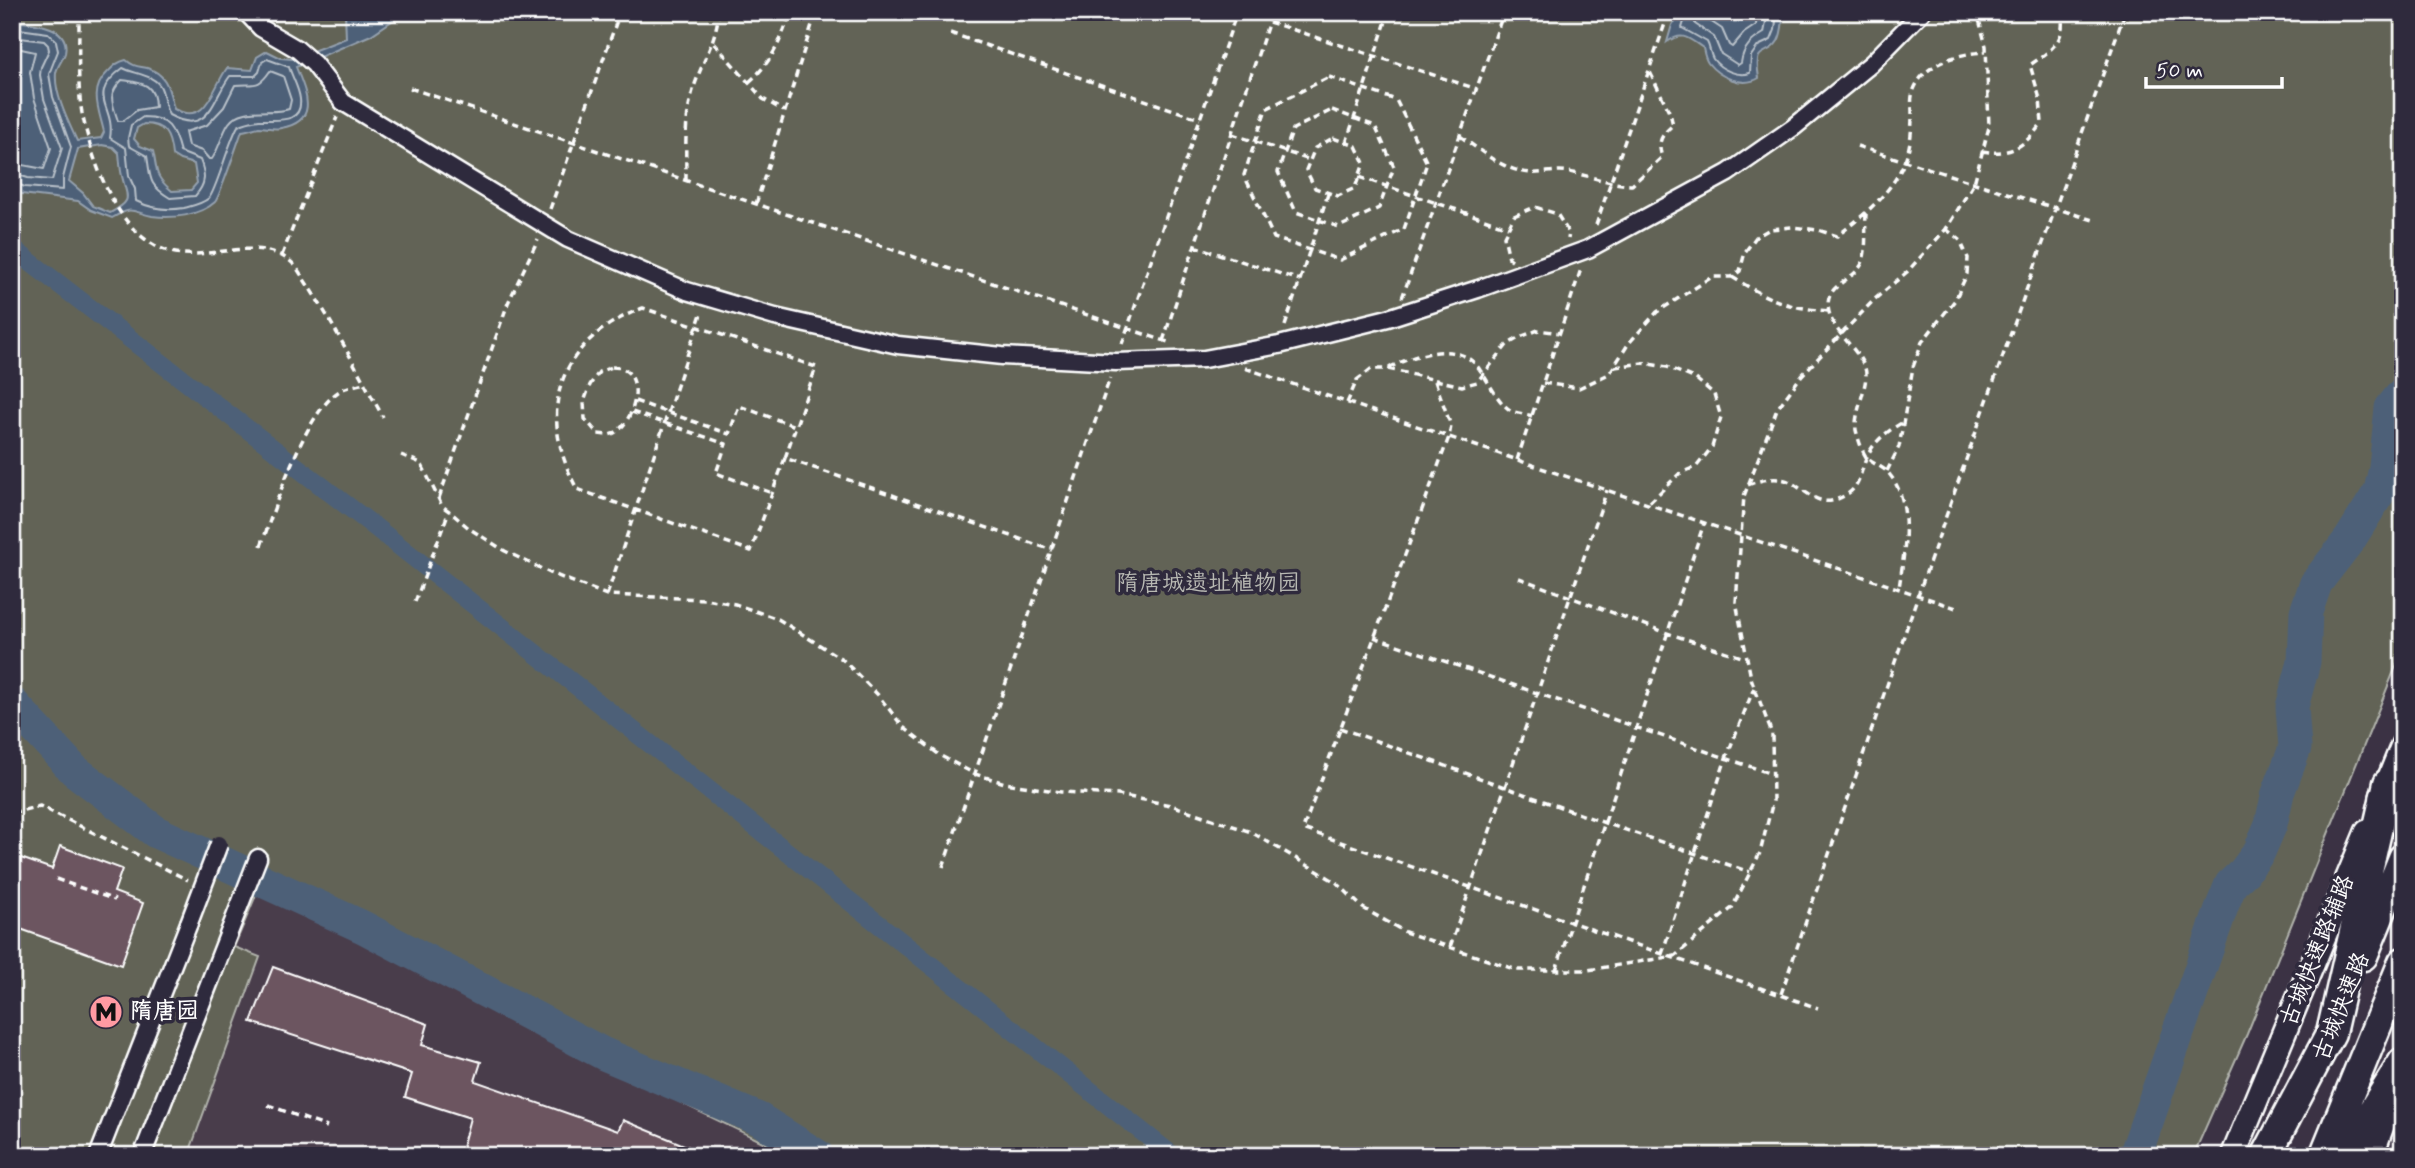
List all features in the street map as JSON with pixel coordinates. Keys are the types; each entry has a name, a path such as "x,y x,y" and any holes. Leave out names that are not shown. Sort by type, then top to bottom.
{"highway":[{"path":"2266,1156 2331,1033 2388,783"},
{"name":"古城快速路","path":"2282,1156 2403,858"},
{"name":"古城快速路","path":"2324,1156 2403,962"},
{"path":"2344,1156 2403,1062"}],"main road":[{"name":"古城快速路辅路","path":"2234,1156 2403,745"},
{"path":"2371,1156 2403,1069"}],"street":[{"path":"246,12 261,28 297,48 314,64 343,102 568,239 687,291 775,317 898,345 1002,356 1116,362 1204,359 1279,345 1395,316 1588,249 1728,173 1794,127 1871,64 1922,12"},
{"path":"98,1156 219,844"},
{"path":"142,1156 258,858"}],"path":[{"path":"75,12 79,23 80,88 85,122 97,168 112,199 132,227 156,247 183,254 276,251 291,261 321,305 383,417"},
{"path":"439,498 508,303 545,225 620,12"},
{"path":"685,180 686,133 692,94 714,43 719,12"},
{"path":"749,82 763,69 783,39 790,12"},
{"path":"756,204 816,12"},
{"path":"943,867 1237,12"},
{"path":"1163,341 1272,12"},
{"path":"1346,143 1389,12"},
{"path":"1395,316 1501,20 1477,12"},
{"path":"1460,136 1489,157 1514,170 1532,173 1566,171 1609,184 1632,186 1661,157 1658,145 1662,134 1673,125 1648,68 1669,12"},
{"path":"401,455 421,463 442,506 470,529 505,551 550,573 607,595 735,604 778,619 842,659 878,695 903,727 941,756 975,774 1039,789 1118,795 1171,805 1251,832 1336,882 1363,908 1405,932 1517,970 1588,970 1669,957 1681,951 1732,908 1760,853 1773,800 1772,734 1755,687 1736,602 1744,496 1777,409 1802,375 1875,299 1907,272 1946,229 1975,183 1989,127 1986,52 1977,12"},
{"path":"1982,151 1995,153 2012,150 2028,141 2042,122 2040,99 2030,65 2057,45 2064,26 2061,12"},
{"path":"1781,994 2125,12"},
{"path":"1269,22 1477,89"},
{"path":"950,33 1200,119"},
{"path":"714,43 763,99 785,112"},
{"path":"1543,383 1579,388 1609,374 1629,343 1657,312 1712,277 1732,276 1740,271 1745,253 1756,237 1770,229 1792,227 1818,230 1837,236 1866,214 1894,181 1905,161 1911,137 1912,97 1918,80 1950,58 1986,52"},
{"path":"1329,77 1396,100 1427,163 1404,229 1340,260 1275,238 1244,175 1255,142 1266,109 1329,77"},
{"path":"282,255 343,102"},
{"path":"1332,110 1375,126 1394,167 1379,208 1339,227 1297,212 1278,172 1285,152 1293,129 1332,110"},
{"path":"1231,134 1310,160"},
{"path":"1333,138 1356,146 1364,163 1355,188 1338,196 1315,188 1306,170 1310,160 1315,148 1333,138"},
{"path":"1857,146 2093,220"},
{"path":"1359,177 1508,227"},
{"path":"1279,345 1328,193"},
{"path":"1527,271 1509,258 1504,236 1514,216 1535,207 1557,214 1569,233 1566,255"},
{"path":"1866,214 1863,262 1853,276 1837,284 1828,302 1831,321 1857,353 1866,371 1856,430 1866,458 1887,471 1896,483 1903,506 1905,540 1899,588"},
{"path":"1887,471 1899,447 1913,367 1922,342 1955,300 1968,274 1968,258 1960,240 1946,229"},
{"path":"1194,246 1300,280"},
{"path":"1732,276 1774,300 1800,309 1829,311"},
{"path":"607,595 706,297"},
{"path":"643,308 816,367 796,426 751,551 577,489 568,473 558,443 558,392 577,354 597,331 619,317 643,308"},
{"path":"1347,403 1357,380 1371,369 1388,369 1462,386 1477,382 1507,345 1520,337 1538,330 1560,333"},
{"path":"1388,369 1410,357 1448,352 1467,357 1478,366 1510,410 1532,416"},
{"path":"1614,367 1643,363 1667,368 1696,379 1714,394 1721,417 1712,447 1697,466 1679,474 1648,504"},
{"path":"612,366 625,369 632,378 635,401 632,411 618,430 609,435 598,434 585,419 584,402 590,385 599,372 612,366"},
{"path":"1435,381 1451,426 1449,437 1303,829 1818,1008"},
{"path":"261,546 281,490 304,438 321,408 342,389 364,383"},
{"path":"635,401 729,434 739,406 796,426"},
{"path":"632,411 726,444 716,473 772,493"},
{"path":"1748,485 1760,480 1786,480 1816,498 1831,502 1845,495 1860,482 1866,458 1887,430 1905,421"},
{"path":"785,458 1052,550"},
{"path":"1450,947 1607,490"},
{"path":"415,603 449,511"},
{"path":"1556,970 1704,523"},
{"path":"1520,578 1668,633 1748,659"},
{"path":"1374,637 1772,774"},
{"path":"1662,954 1726,758 1755,687"},
{"path":"1340,727 1505,788 1750,872"},
{"path":"12,813 40,806 203,888"},
{"path":"56,879 115,900"},
{"path":"268,1105 327,1127"}],"shaded area":[{"path":"259,888 615,1071 792,1156 187,1156 12,970 112,909 260,957 234,948"}],"green space":[{"name":"隋唐城遗址植物园","path":"12,12 2403,12 2403,649 2247,1034 2193,1156 792,1156 615,1071 259,888 234,947 260,957 188,1156 12,1156"}],"water":[{"path":"345,12 405,12 371,35 296,67 306,96 306,112 301,119 281,128 259,127 242,131 217,199 202,211 168,217 129,211 112,218 91,210 78,201 22,194 12,187 12,21 48,27 62,36 65,53 57,70 57,90 77,141 101,138 104,132 97,101 98,86 107,73 123,61 159,74 167,84 174,109 194,113 207,103 227,68 252,70 257,57 267,51 281,58 292,59 346,38","holes":["144,124 162,129 168,136 172,155 194,164 197,183 191,190 172,191 162,181 157,172 153,151 140,146 134,139 137,128","102,145 113,147 119,153 127,194 123,205 110,213 93,206 69,181 78,149"]},
{"path":"1680,12 1784,12 1778,41 1759,56 1759,78 1746,82 1732,80 1718,73 1707,61 1703,48 1689,39 1681,36 1667,42 1672,25"}],"building":[{"path":"60,846 122,869 114,892 143,903 121,965 12,926 12,855 52,869"},
{"path":"273,967 428,1024 422,1045 481,1062 475,1081 618,1131 623,1120 711,1156 483,1156 462,1148 470,1118 405,1097 412,1074 251,1022"}],"waterway":[{"path":"12,248 375,527 1173,1156"},
{"path":"2135,1156 2231,884 2259,852 2271,824 2278,793 2295,748 2292,707 2304,662 2306,612 2316,583 2350,539 2380,491 2391,408 2403,393"},
{"path":"12,703 74,770 156,832 363,927 604,1054 759,1119 818,1156"}],"place":[{"name":"隋唐园","path":"106,1012"}]}
